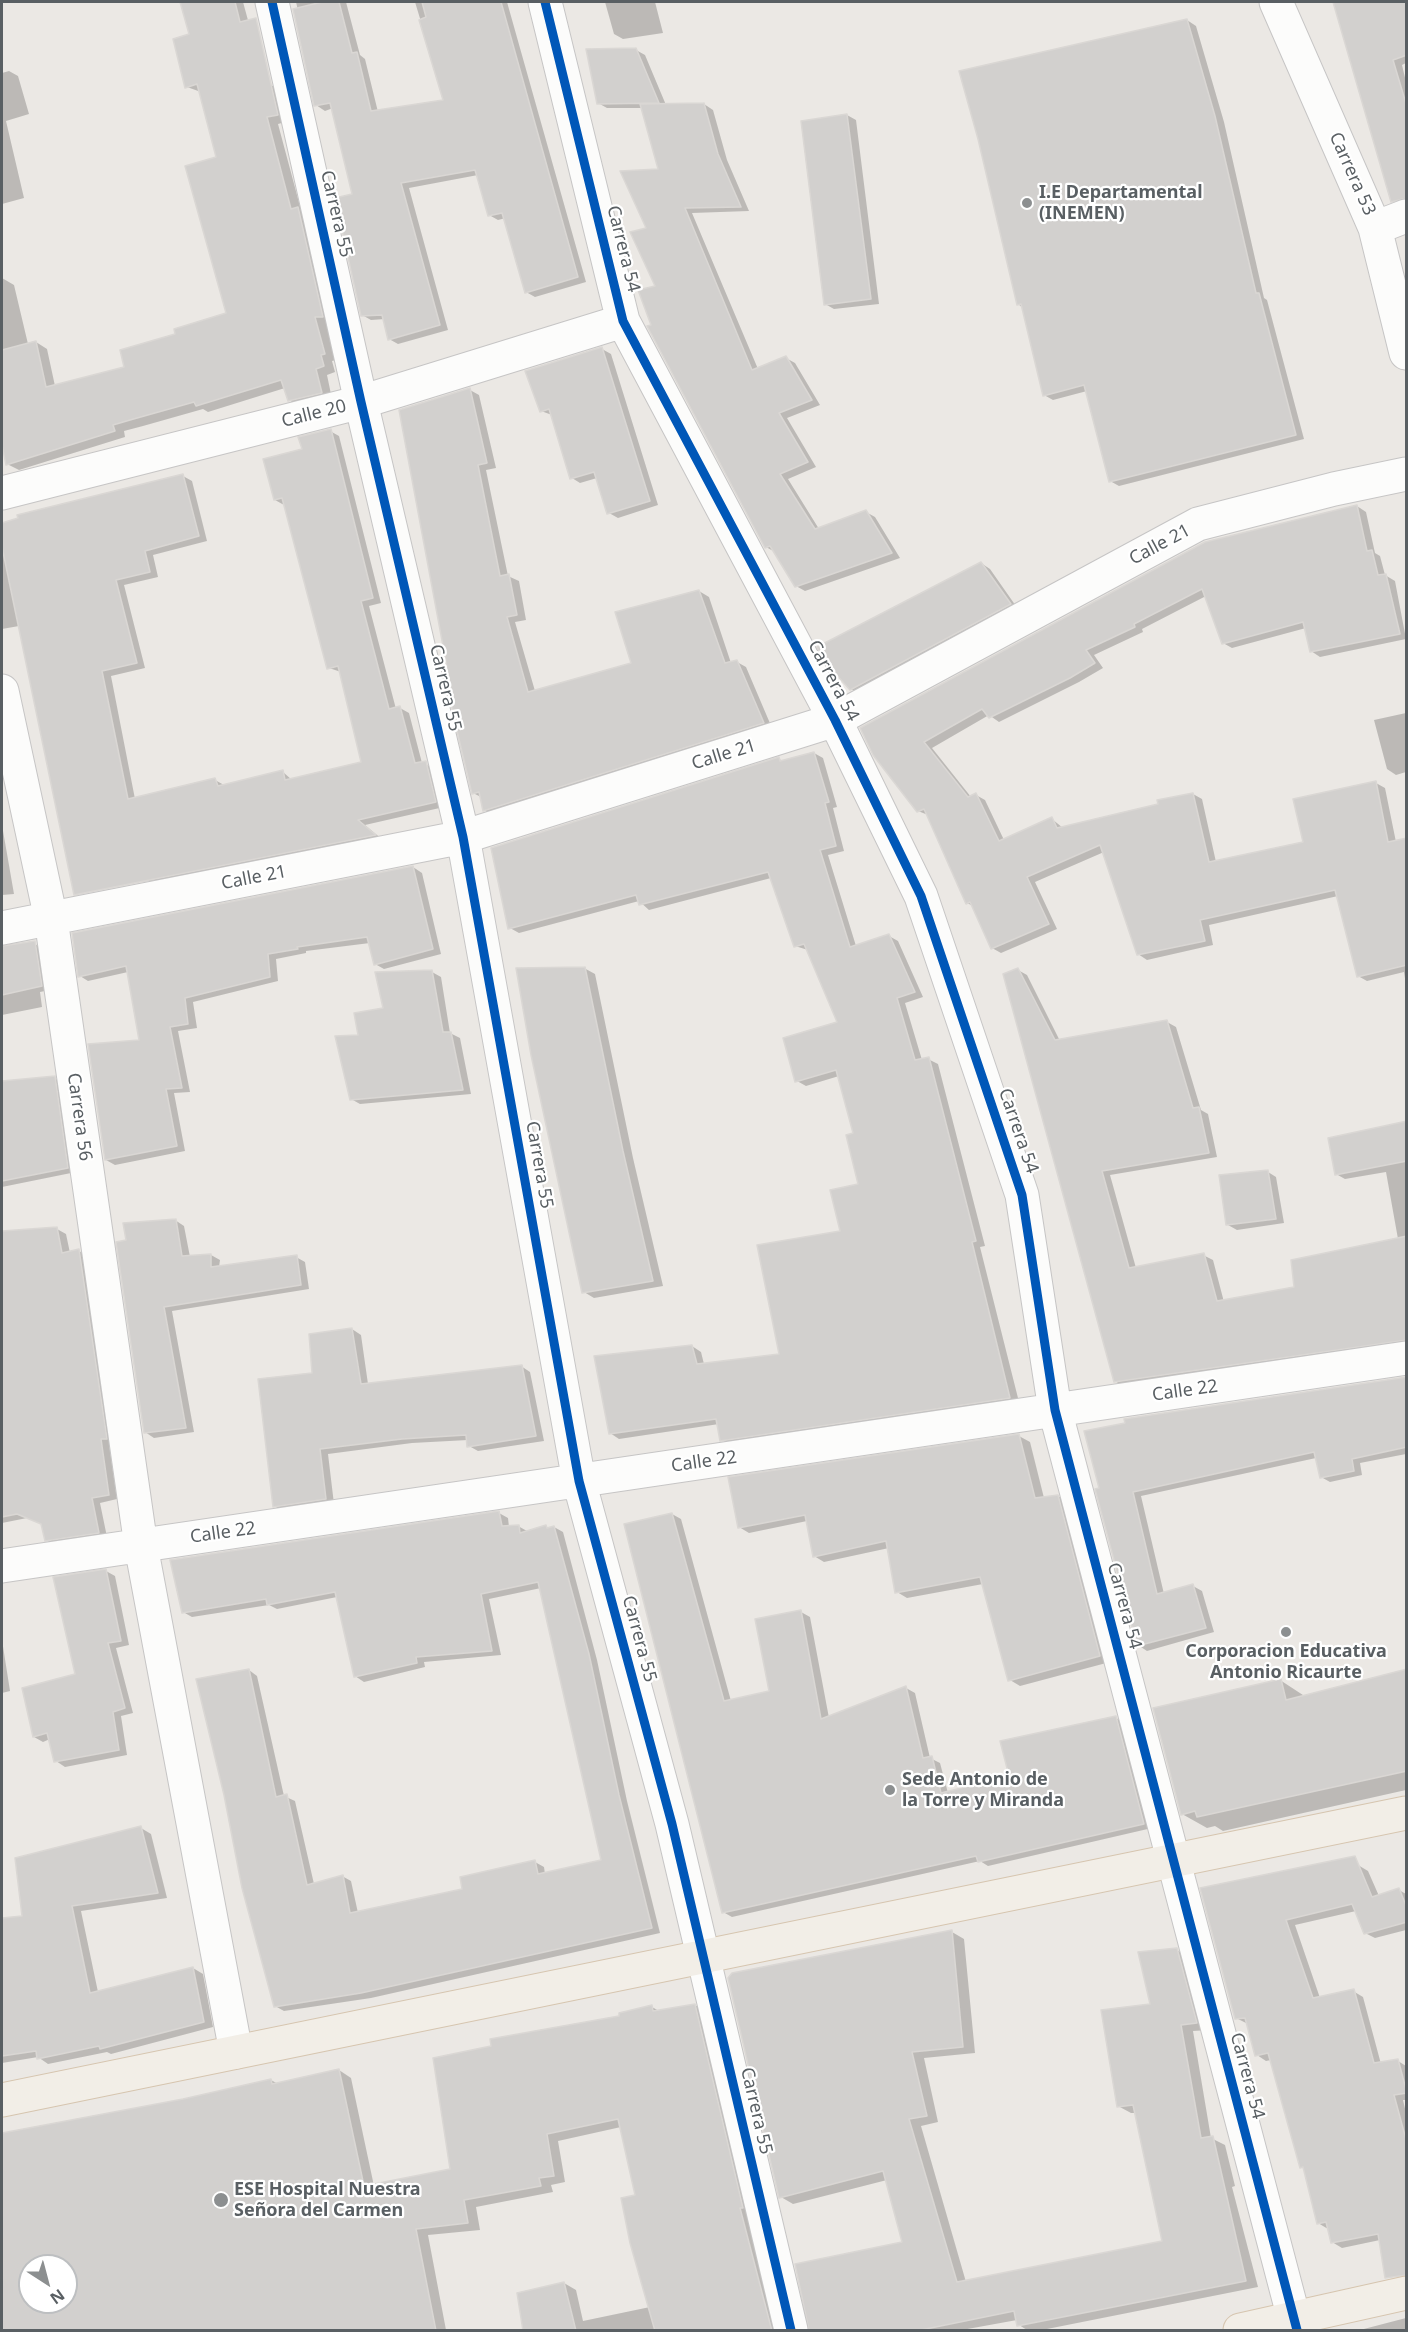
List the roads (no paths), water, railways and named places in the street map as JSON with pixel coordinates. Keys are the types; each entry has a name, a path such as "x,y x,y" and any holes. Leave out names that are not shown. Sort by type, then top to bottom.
{"main road":[{"path":"2,2100 1407,1813"},
{"path":"1240,2331 1295,2325 1407,2293"}],"street":[{"name":"Carrera 55","path":"272,2 361,402 463,837 579,1481 672,1824 791,2331"},
{"name":"Carrera 54","path":"545,2 623,321 835,720 921,896 1022,1195 1055,1410 1295,2325"},
{"name":"Carrera 53","path":"1276,2 1376,228 1407,353"},
{"path":"1376,228 1407,216"},
{"name":"Calle 20","path":"2,494 361,402 623,321"},
{"name":"Calle 21","path":"2,928 463,837 835,720 1198,524 1334,489 1407,474"},
{"name":"Carrera 56","path":"2,691 51,919 141,1546 237,2052"},
{"name":"Calle 22","path":"2,1566 1407,1358"}],"place":[{"name":"I.E Departamental (INEMEN)","path":"1027,203"},
{"name":"Corporacion Educativa Antonio Ricaurte","path":"1286,1632"},
{"name":"Sede Antonio de la Torre y Miranda","path":"890,1790"},
{"name":"ESE Hospital Nuestra Señora del Carmen","path":"221,2200"}]}
